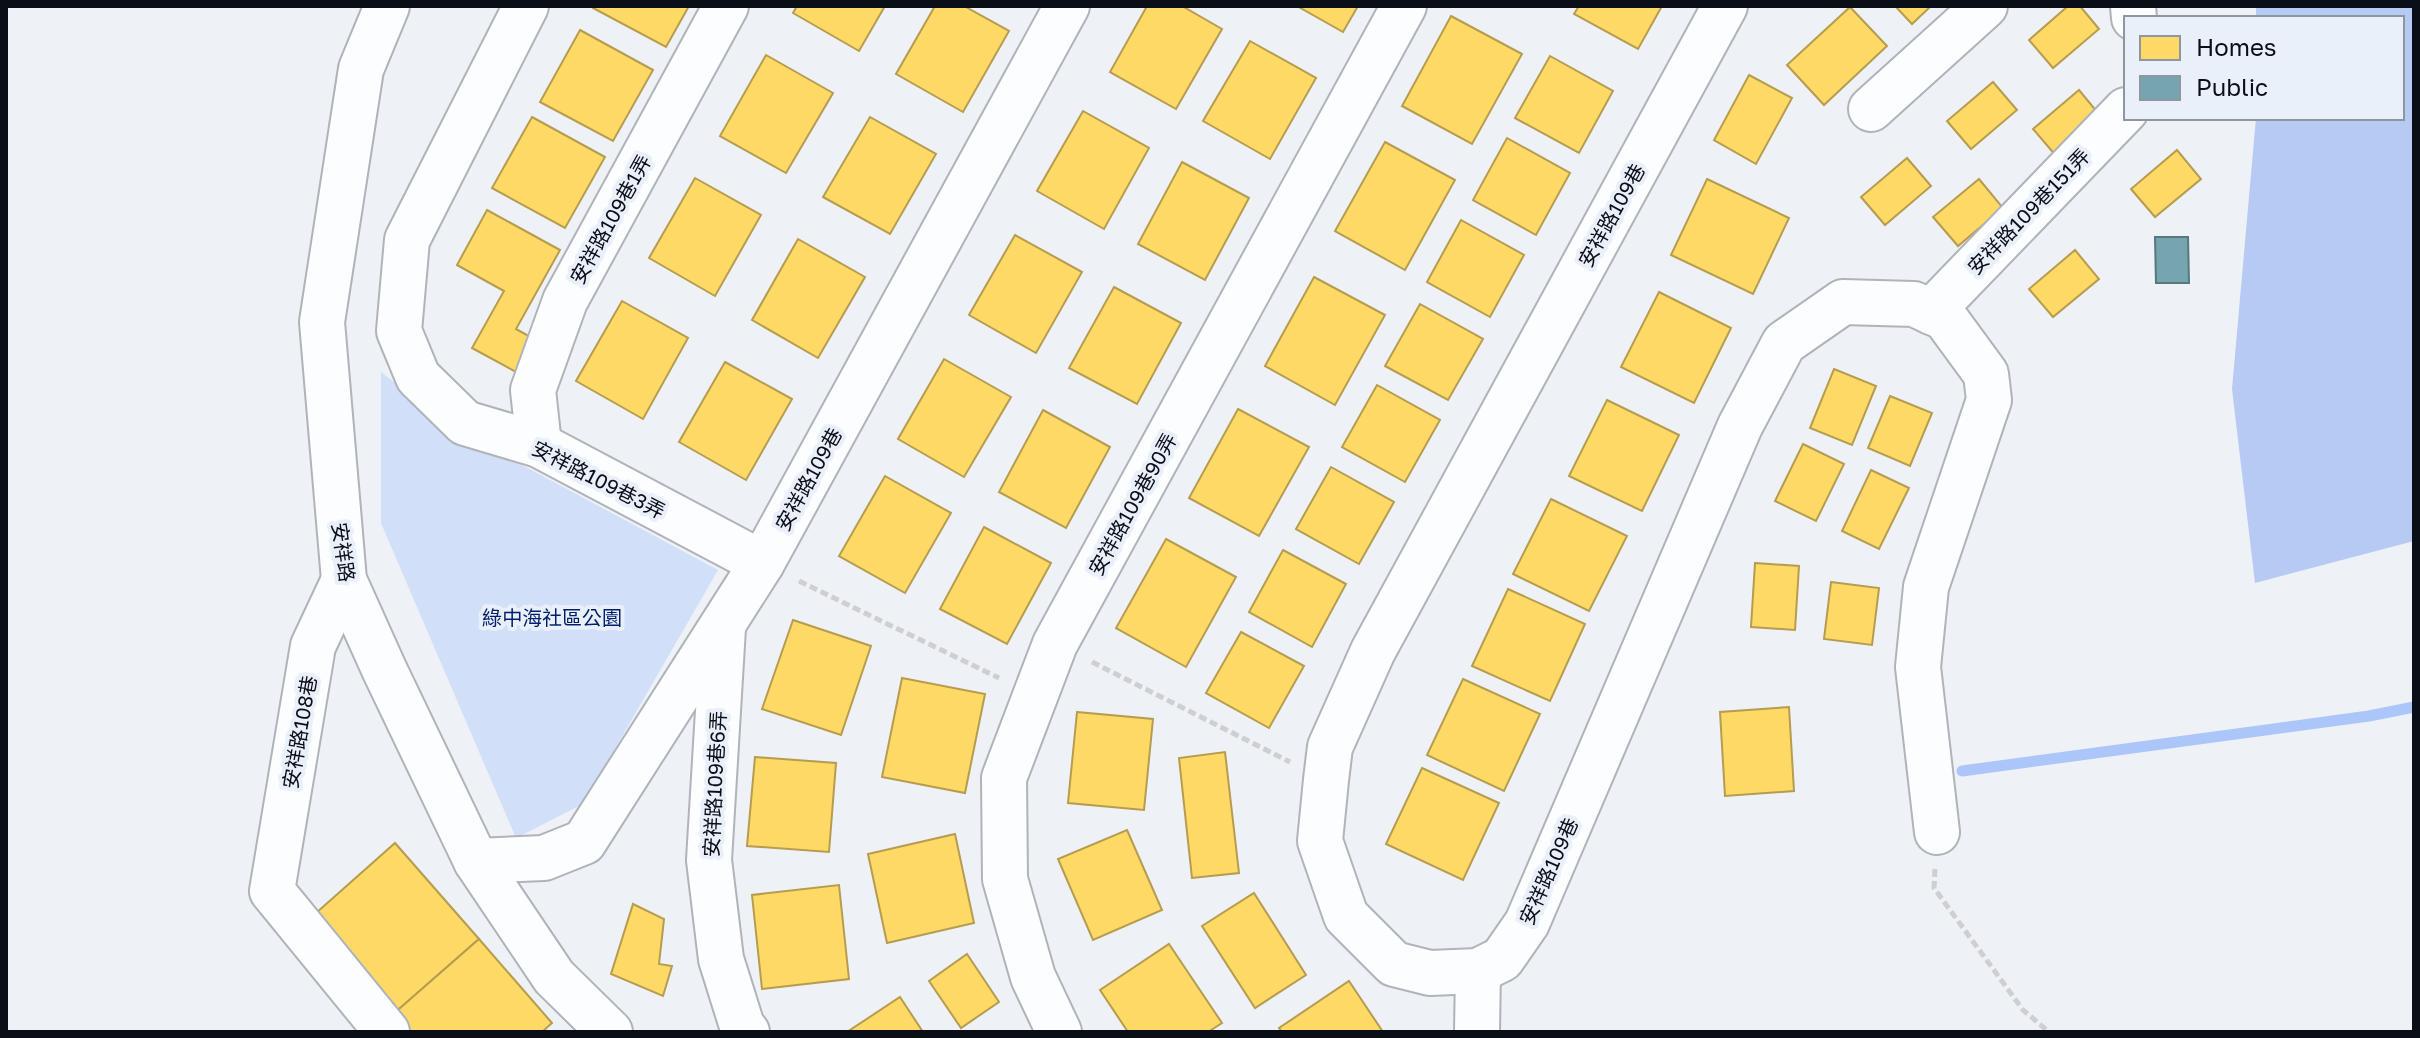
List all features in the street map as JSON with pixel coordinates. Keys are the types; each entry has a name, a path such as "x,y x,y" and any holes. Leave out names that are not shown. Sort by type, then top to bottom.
{"street":[{"name":"安祥路","path":"387,6 361,69 322,322 344,580 476,861 554,977 610,1032"},
{"name":"安祥路109巷3弄","path":"526,6 407,240 399,331 418,377 465,423 539,445 762,563"},
{"name":"安祥路109巷1弄","path":"539,445 533,390 565,301 726,6"},
{"name":"安祥路109巷","path":"476,861 544,858 584,842 762,563 1067,6"},
{"name":"安祥路109巷90弄","path":"1059,1032 1033,977 1005,879 1004,778 1055,644 1404,6"},
{"name":"安祥路109巷","path":"1725,6 1373,651 1330,747 1320,841 1346,916 1394,964 1430,973 1478,971 1502,959 1527,923 1740,426 1784,343 1843,302 1914,304 1945,318 1986,374 1989,400 1926,587 1918,667 1937,832"},
{"path":"1871,109 1985,6"},
{"name":"安祥路109巷151弄","path":"1931,312 2124,112"},
{"name":"安祥路108巷","path":"344,580 313,646 272,891 387,1032"},
{"name":"安祥路109巷6弄","path":"723,625 709,860 721,959 742,1026 747,1032"},
{"path":"1477,1032 1478,971"}],"path":[{"path":"762,563 1035,696"},
{"path":"1055,644 1326,780"},
{"path":"1937,832 1934,888 2023,1010 2049,1032"}],"green space":[{"name":"綠中海社區公園","path":"381,372 455,429 718,570 583,804 516,838 381,523"}],"shaded area":[{"path":"2256,6 2414,6 2414,541 2255,583 2232,389 2256,120 2404,120 2404,16 2256,16"}],"building: Homes":[{"path":"594,6 689,6 666,47"},
{"path":"797,6 885,6 859,51 793,13"},
{"path":"935,6 964,6 1009,31 963,112 896,74"},
{"path":"1147,6 1182,6 1222,29 1176,109 1110,72"},
{"path":"1297,6 1358,6 1343,32"},
{"path":"1579,6 1662,6 1638,49 1574,14"},
{"path":"1895,6 1931,6 1912,24"},
{"path":"2068,6 2080,6 2099,29 2053,68 2029,40"},
{"path":"1850,7 1887,46 1824,105 1787,65"},
{"path":"1451,16 1522,54 1472,144 1402,106"},
{"path":"580,30 653,70 613,141 540,102"},
{"path":"1250,41 1316,78 1270,159 1203,121"},
{"path":"766,55 833,93 786,173 720,136"},
{"path":"1550,56 1613,91 1579,153 1515,118"},
{"path":"1749,75 1792,98 1756,164 1714,140"},
{"path":"1993,82 2017,110 1971,149 1947,121"},
{"path":"2079,90 2103,119 2057,157 2033,129"},
{"path":"1083,111 1149,148 1104,229 1037,191"},
{"path":"532,117 605,157 565,228 492,188"},
{"path":"870,117 936,154 890,234 823,197"},
{"path":"1507,138 1570,173 1536,235 1473,200"},
{"path":"1385,142 1455,180 1405,270 1335,231"},
{"path":"2177,150 2201,179 2155,217 2131,189"},
{"path":"1907,158 1931,186 1885,225 1861,197"},
{"path":"1182,162 1249,198 1205,280 1138,244"},
{"path":"695,178 761,215 715,296 649,258"},
{"path":"1707,179 1789,218 1753,294 1671,255"},
{"path":"1979,179 2003,208 1958,246 1933,217"},
{"path":"487,210 560,250 516,329 545,345 527,378 472,348 504,291 457,265"},
{"path":"1461,220 1524,255 1490,317 1427,282"},
{"path":"1015,235 1082,272 1036,353 969,315"},
{"path":"798,239 865,277 818,358 752,320"},
{"path":"2075,250 2099,279 2053,317 2029,289"},
{"path":"1314,277 1385,315 1335,405 1265,366"},
{"path":"1114,287 1181,323 1137,404 1069,368"},
{"path":"1659,292 1731,328 1694,403 1621,367"},
{"path":"622,301 688,338 643,419 576,381"},
{"path":"1420,304 1483,339 1448,400 1385,366"},
{"path":"944,359 1011,397 964,477 898,439"},
{"path":"725,362 792,399 746,480 679,442"},
{"path":"1834,369 1876,386 1852,445 1810,428"},
{"path":"1377,385 1440,420 1405,482 1342,447"},
{"path":"1890,396 1932,413 1910,466 1868,448"},
{"path":"1607,400 1679,435 1642,511 1569,476"},
{"path":"1238,409 1309,447 1259,536 1189,498"},
{"path":"1043,410 1110,447 1066,528 999,492"},
{"path":"1803,444 1844,464 1816,521 1775,501"},
{"path":"1331,467 1394,502 1359,564 1296,529"},
{"path":"1871,470 1909,488 1879,549 1842,531"},
{"path":"885,476 951,513 905,593 839,556"},
{"path":"1551,499 1627,536 1589,611 1513,574"},
{"path":"984,527 1051,563 1007,644 940,609"},
{"path":"1166,539 1236,577 1186,667 1116,628"},
{"path":"1283,550 1346,584 1312,647 1249,612"},
{"path":"1755,563 1799,566 1795,630 1751,627"},
{"path":"1831,582 1879,588 1872,645 1824,639"},
{"path":"1508,589 1585,624 1550,701 1472,666"},
{"path":"793,620 871,646 841,735 762,709"},
{"path":"1241,632 1304,666 1269,728 1206,693"},
{"path":"902,678 985,694 965,793 882,777"},
{"path":"1463,679 1540,714 1504,791 1427,755"},
{"path":"1789,707 1794,791 1725,796 1720,712"},
{"path":"1077,712 1153,719 1144,810 1068,803"},
{"path":"1225,752 1239,873 1192,878 1179,758"},
{"path":"755,757 836,763 829,852 747,846"},
{"path":"1422,768 1499,803 1463,880 1386,844"},
{"path":"1127,830 1162,910 1093,940 1058,859"},
{"path":"955,834 974,923 887,943 868,854"},
{"path":"395,843 479,939 391,1016 307,921"},
{"path":"839,885 849,979 762,989 752,895"},
{"path":"1254,893 1306,975 1255,1008 1202,926"},
{"path":"633,904 664,919 659,964 672,966 663,996 611,974"},
{"path":"479,939 552,1023 542,1032 404,1032 391,1016"},
{"path":"1169,944 1222,1023 1208,1032 1128,1032 1100,990"},
{"path":"967,954 999,1002 961,1028 929,981"},
{"path":"1349,981 1383,1032 1282,1032 1279,1028"},
{"path":"900,997 923,1032 847,1032"}],"building: Public":[{"path":"2155,237 2188,237 2189,283 2156,283"}],"waterway":[{"path":"1962,771 2369,716 2414,707"}]}
